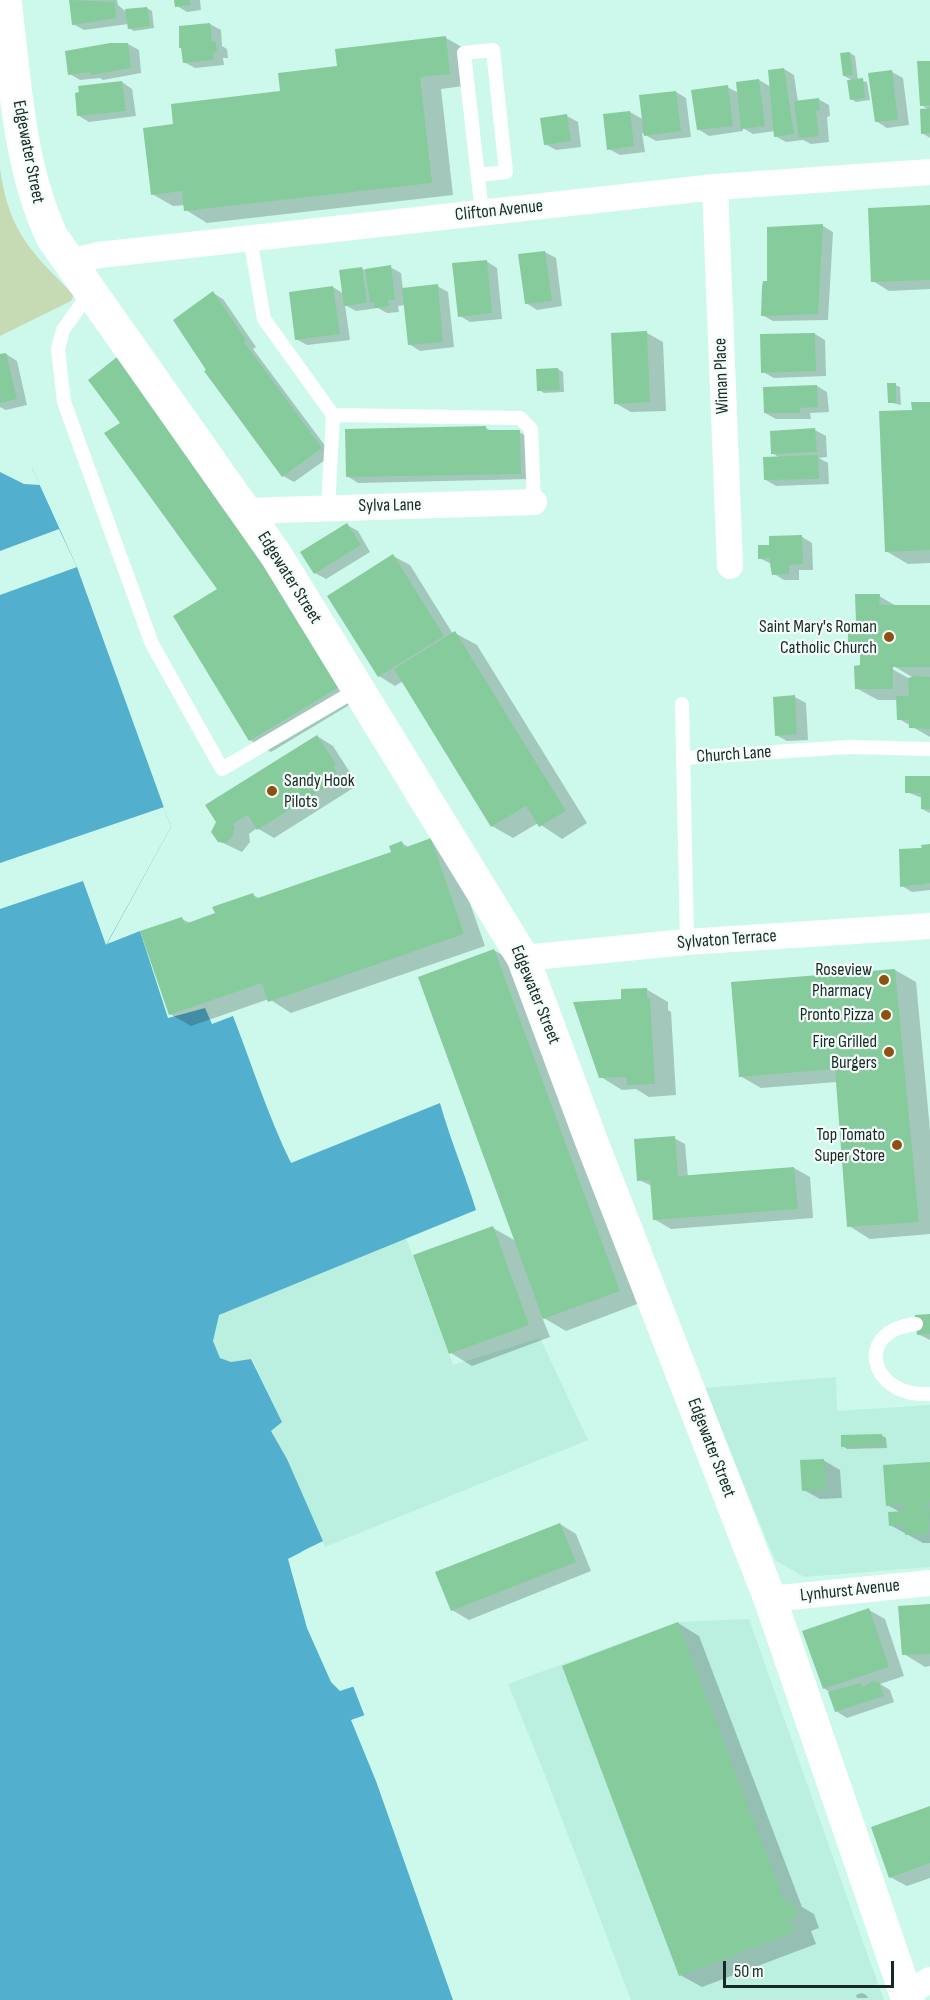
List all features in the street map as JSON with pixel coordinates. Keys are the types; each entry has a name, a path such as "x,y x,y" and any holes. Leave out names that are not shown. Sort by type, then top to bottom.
{"street":[{"name":"Edgewater Street","path":"5,0 22,138 30,176 45,223 69,262 246,511 523,958 595,1151 770,1599 914,1991"},
{"name":"Clifton Avenue","path":"69,262 99,255 716,187 930,172"},
{"name":"Wiman Place","path":"716,187 730,566"},
{"name":"Sylva Lane","path":"246,511 534,502"},
{"name":"Sylvaton Terrace","path":"523,958 687,942 930,926"},
{"name":"Lynhurst Avenue","path":"770,1599 930,1583"}],"lane":[{"path":"478,175 506,172 494,50 464,53 482,213"},
{"path":"250,238 264,319 333,415 328,508"},
{"path":"90,292 63,330 58,350 64,402 152,644 222,769 358,689"},
{"path":"333,415 519,418 531,429 534,502"},
{"path":"682,704 685,758"},
{"name":"Church Lane","path":"687,942 685,758 849,747 930,749"},
{"path":"916,1324 896,1328 888,1333 877,1348 877,1368 887,1382 904,1391 930,1395"}],"shaded area":[{"path":"0,169 9,209 24,240 74,295 71,301 0,336"},
{"path":"406,1238 453,1365 540,1338 588,1440 325,1547 287,1459 271,1431 282,1422 252,1359 231,1362 220,1358 213,1341 218,1315"},
{"path":"836,1377 837,1411 930,1405 930,1567 804,1577 775,1560 704,1388"},
{"path":"749,1619 884,2000 631,2000 508,1684 678,1622"}],"water":[{"path":"0,440 32,468 77,567 171,827 107,944 140,931 168,1018 205,1008 212,1024 233,1016 291,1163 440,1103 476,1210 219,1315 213,1341 220,1358 231,1362 251,1359 282,1422 271,1431 287,1459 323,1541 301,1552 475,2000 0,2000"}],"pier":[{"path":"0,437 29,462 40,485 24,484 0,472"},
{"path":"59,529 77,567 0,595 0,551"},
{"path":"164,807 171,827 106,945 83,881 0,909 0,863"},
{"path":"313,1546 314,1548 304,1553 358,1685 340,1691 331,1682 307,1628 288,1559"},
{"path":"368,1714 478,2000 453,2000 376,1781 351,1720"}],"building":[{"path":"69,0 115,2 116,18 72,25"},
{"path":"174,0 190,0 191,5 175,7"},
{"path":"147,7 150,26 128,29 125,9"},
{"path":"210,23 212,42 216,41 217,52 213,53 214,60 183,63 181,48 179,48 179,26"},
{"path":"446,36 450,74 420,77 432,183 184,211 182,191 151,195 143,128 173,124 171,104 280,91 278,73 337,66 335,49"},
{"path":"110,43 128,43 131,68 91,75 91,72 68,75 65,51"},
{"path":"850,52 853,75 843,76 840,53"},
{"path":"917,61 930,61 930,105 920,106"},
{"path":"784,68 794,134 774,137 768,70"},
{"path":"892,70 898,120 875,122 868,73"},
{"path":"863,78 865,98 850,100 847,80"},
{"path":"759,79 765,126 741,129 736,82"},
{"path":"122,81 126,111 77,116 75,93 79,92 78,86"},
{"path":"728,85 733,126 697,130 691,90"},
{"path":"676,91 681,131 644,136 639,95"},
{"path":"819,98 820,110 816,111 819,136 799,138 794,101"},
{"path":"930,108 930,133 921,134 920,109"},
{"path":"630,111 634,146 607,150 603,114"},
{"path":"567,114 571,141 544,145 540,118"},
{"path":"930,205 930,280 871,282 868,208"},
{"path":"823,224 818,314 761,316 763,281 767,281 767,227"},
{"path":"545,251 552,301 525,304 518,254"},
{"path":"487,260 492,313 458,317 452,263"},
{"path":"391,265 395,300 388,300 389,306 375,308 374,302 370,303 365,269"},
{"path":"362,267 367,303 344,306 339,270"},
{"path":"438,284 443,342 408,345 402,288"},
{"path":"333,286 340,334 295,340 289,292"},
{"path":"213,291 246,340 244,342 322,448 282,477 204,371 206,370 173,320"},
{"path":"647,331 650,402 614,404 611,333"},
{"path":"815,333 816,371 761,373 760,334"},
{"path":"6,353 17,399 0,403 0,354"},
{"path":"117,357 249,534 341,686 249,741 173,616 217,589 104,433 120,423 88,380"},
{"path":"558,368 560,390 537,391 536,369"},
{"path":"887,383 896,383 896,403 888,403"},
{"path":"817,385 818,407 800,408 800,413 764,413 763,387"},
{"path":"911,402 930,402 930,550 885,552 879,411 912,410"},
{"path":"486,426 486,430 520,430 521,474 346,477 345,429"},
{"path":"815,428 817,452 771,454 770,431"},
{"path":"818,455 819,479 764,480 763,457"},
{"path":"347,523 361,545 314,574 300,552"},
{"path":"802,535 803,564 789,565 789,574 772,575 769,558 758,559 758,545 769,545 769,536"},
{"path":"393,554 444,636 378,677 327,596"},
{"name":"Saint Mary's Roman Catholic Church","path":"855,594 880,594 879,605 930,605 930,667 893,667 893,689 855,689 854,666 860,665 860,651 848,642 848,631 856,622"},
{"path":"455,631 566,811 539,827 526,806 491,827 394,669"},
{"path":"930,677 930,729 909,728 909,720 897,720 896,696 909,696 908,678"},
{"path":"795,695 797,734 775,736 773,697"},
{"name":"Sandy Hook Pilots","path":"317,735 336,764 333,766 340,778 257,830 248,815 233,824 235,828 232,838 225,843 218,842 211,832 216,822 205,805"},
{"path":"905,776 930,776 930,809 921,809 921,793 905,793"},
{"path":"431,838 464,934 268,1002 262,983 169,1015 140,931 182,917 185,924 215,913 212,907 253,893 255,899 391,852 389,846 402,841 404,848"},
{"path":"930,844 930,883 900,887 899,849 922,848 921,845"},
{"path":"494,949 620,1291 543,1319 418,977"},
{"path":"895,969 919,1222 847,1227 835,1069 739,1077 731,982"},
{"path":"647,988 647,998 650,998 655,1084 627,1085 626,1077 599,1078 573,1002 621,999 621,989"},
{"path":"675,1136 678,1176 794,1167 798,1209 653,1220 650,1180 637,1181 634,1139"},
{"path":"493,1226 529,1325 449,1354 413,1255"},
{"path":"930,1314 930,1334 917,1335 915,1315"},
{"path":"882,1434 882,1446 841,1447 841,1435"},
{"path":"824,1459 826,1489 802,1491 800,1460"},
{"path":"930,1462 930,1502 926,1503 926,1509 930,1509 928,1534 905,1535 905,1525 889,1526 888,1512 904,1511 903,1504 886,1506 883,1465"},
{"path":"560,1523 576,1562 451,1611 435,1572"},
{"path":"930,1604 930,1654 902,1655 898,1606"},
{"path":"869,1608 889,1667 823,1689 802,1631"},
{"path":"678,1622 785,1903 793,1900 798,1915 790,1919 795,1932 679,1976 562,1666"},
{"path":"875,1680 876,1683 879,1682 884,1696 835,1712 828,1692 861,1683 863,1687"},
{"path":"930,1806 930,1863 889,1878 871,1827"}],"place":[{"name":"Saint Mary's Roman Catholic Church","path":"889,637"},
{"name":"Sandy Hook Pilots","path":"272,791"},
{"name":"Roseview Pharmacy","path":"884,980"},
{"name":"Pronto Pizza","path":"886,1015"},
{"name":"Fire Grilled Burgers","path":"889,1052"},
{"name":"Top Tomato Super Store","path":"897,1145"}]}
